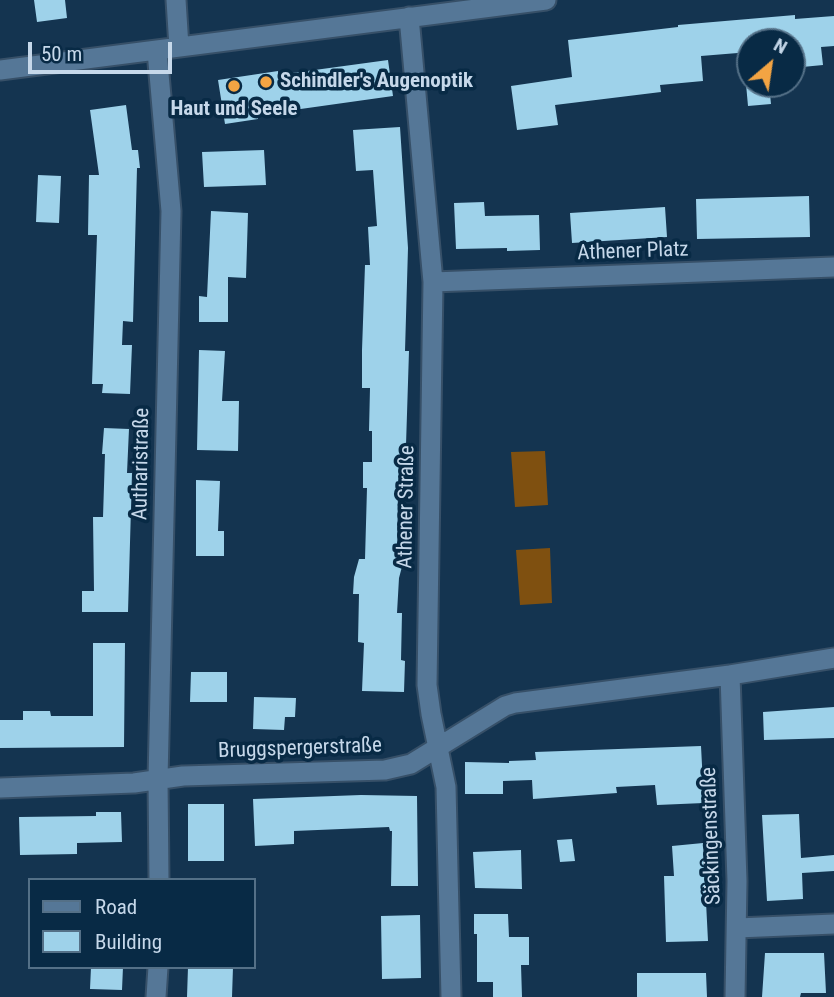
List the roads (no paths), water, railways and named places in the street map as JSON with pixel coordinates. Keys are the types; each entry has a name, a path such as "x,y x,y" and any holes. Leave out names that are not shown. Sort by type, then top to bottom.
{"street":[{"path":"176,0 179,47"},
{"path":"0,70 546,0"},
{"name":"Athener Straße","path":"409,17 433,282 428,685 446,787 451,997"},
{"name":"Autharistraße","path":"157,51 171,211 158,779 159,878"},
{"name":"Athener Platz","path":"433,282 834,267"},
{"name":"Bruggspergerstraße","path":"0,788 134,783 183,776 385,770 411,764 505,706 515,703 834,658"},
{"name":"Säckingenstraße","path":"730,674 737,928 735,997"},
{"path":"737,928 834,924"},
{"path":"156,997 158,969"}],"place":[{"name":"Schindler's Augenoptik","path":"266,82"},
{"name":"Haut und Seele","path":"234,86"}]}
